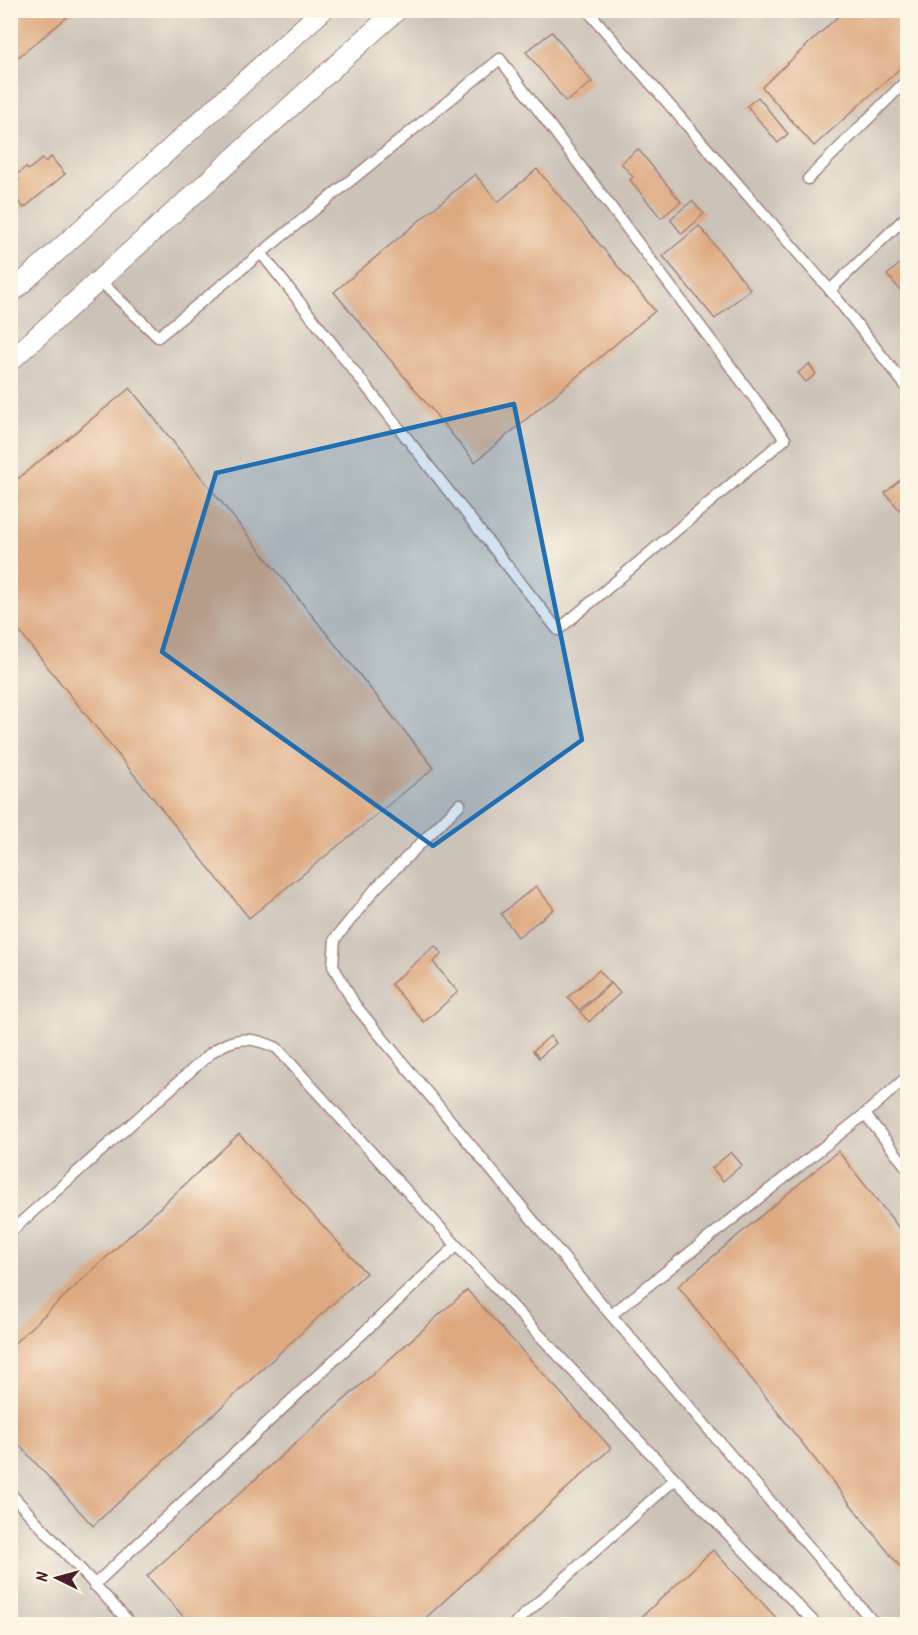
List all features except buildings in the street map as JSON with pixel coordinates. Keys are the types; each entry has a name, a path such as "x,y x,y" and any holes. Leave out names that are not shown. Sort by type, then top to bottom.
{"street":[{"path":"10,294 323,10"},
{"path":"10,361 398,10"}],"lane":[{"path":"587,10 830,290 908,389"},
{"path":"99,280 158,337 261,253 500,59 785,440 558,630 261,253"},
{"path":"808,179 908,79"},
{"path":"830,290 908,215"},
{"path":"460,804 376,888 335,939 333,966 355,1005 611,1315 875,1624"},
{"path":"10,1232 212,1052 229,1040 262,1041 277,1048 456,1246 674,1480 816,1624"},
{"path":"611,1315 865,1114 908,1076"},
{"path":"865,1114 908,1169"},
{"path":"94,1585 456,1246"},
{"path":"514,1624 674,1480"},
{"path":"10,1493 131,1624"}],"highlighted area":[{"path":"514,404 582,740 433,846 162,652 216,473"}],"shaded area":[{"path":"11,11 907,11 907,1624 11,1624"}]}
